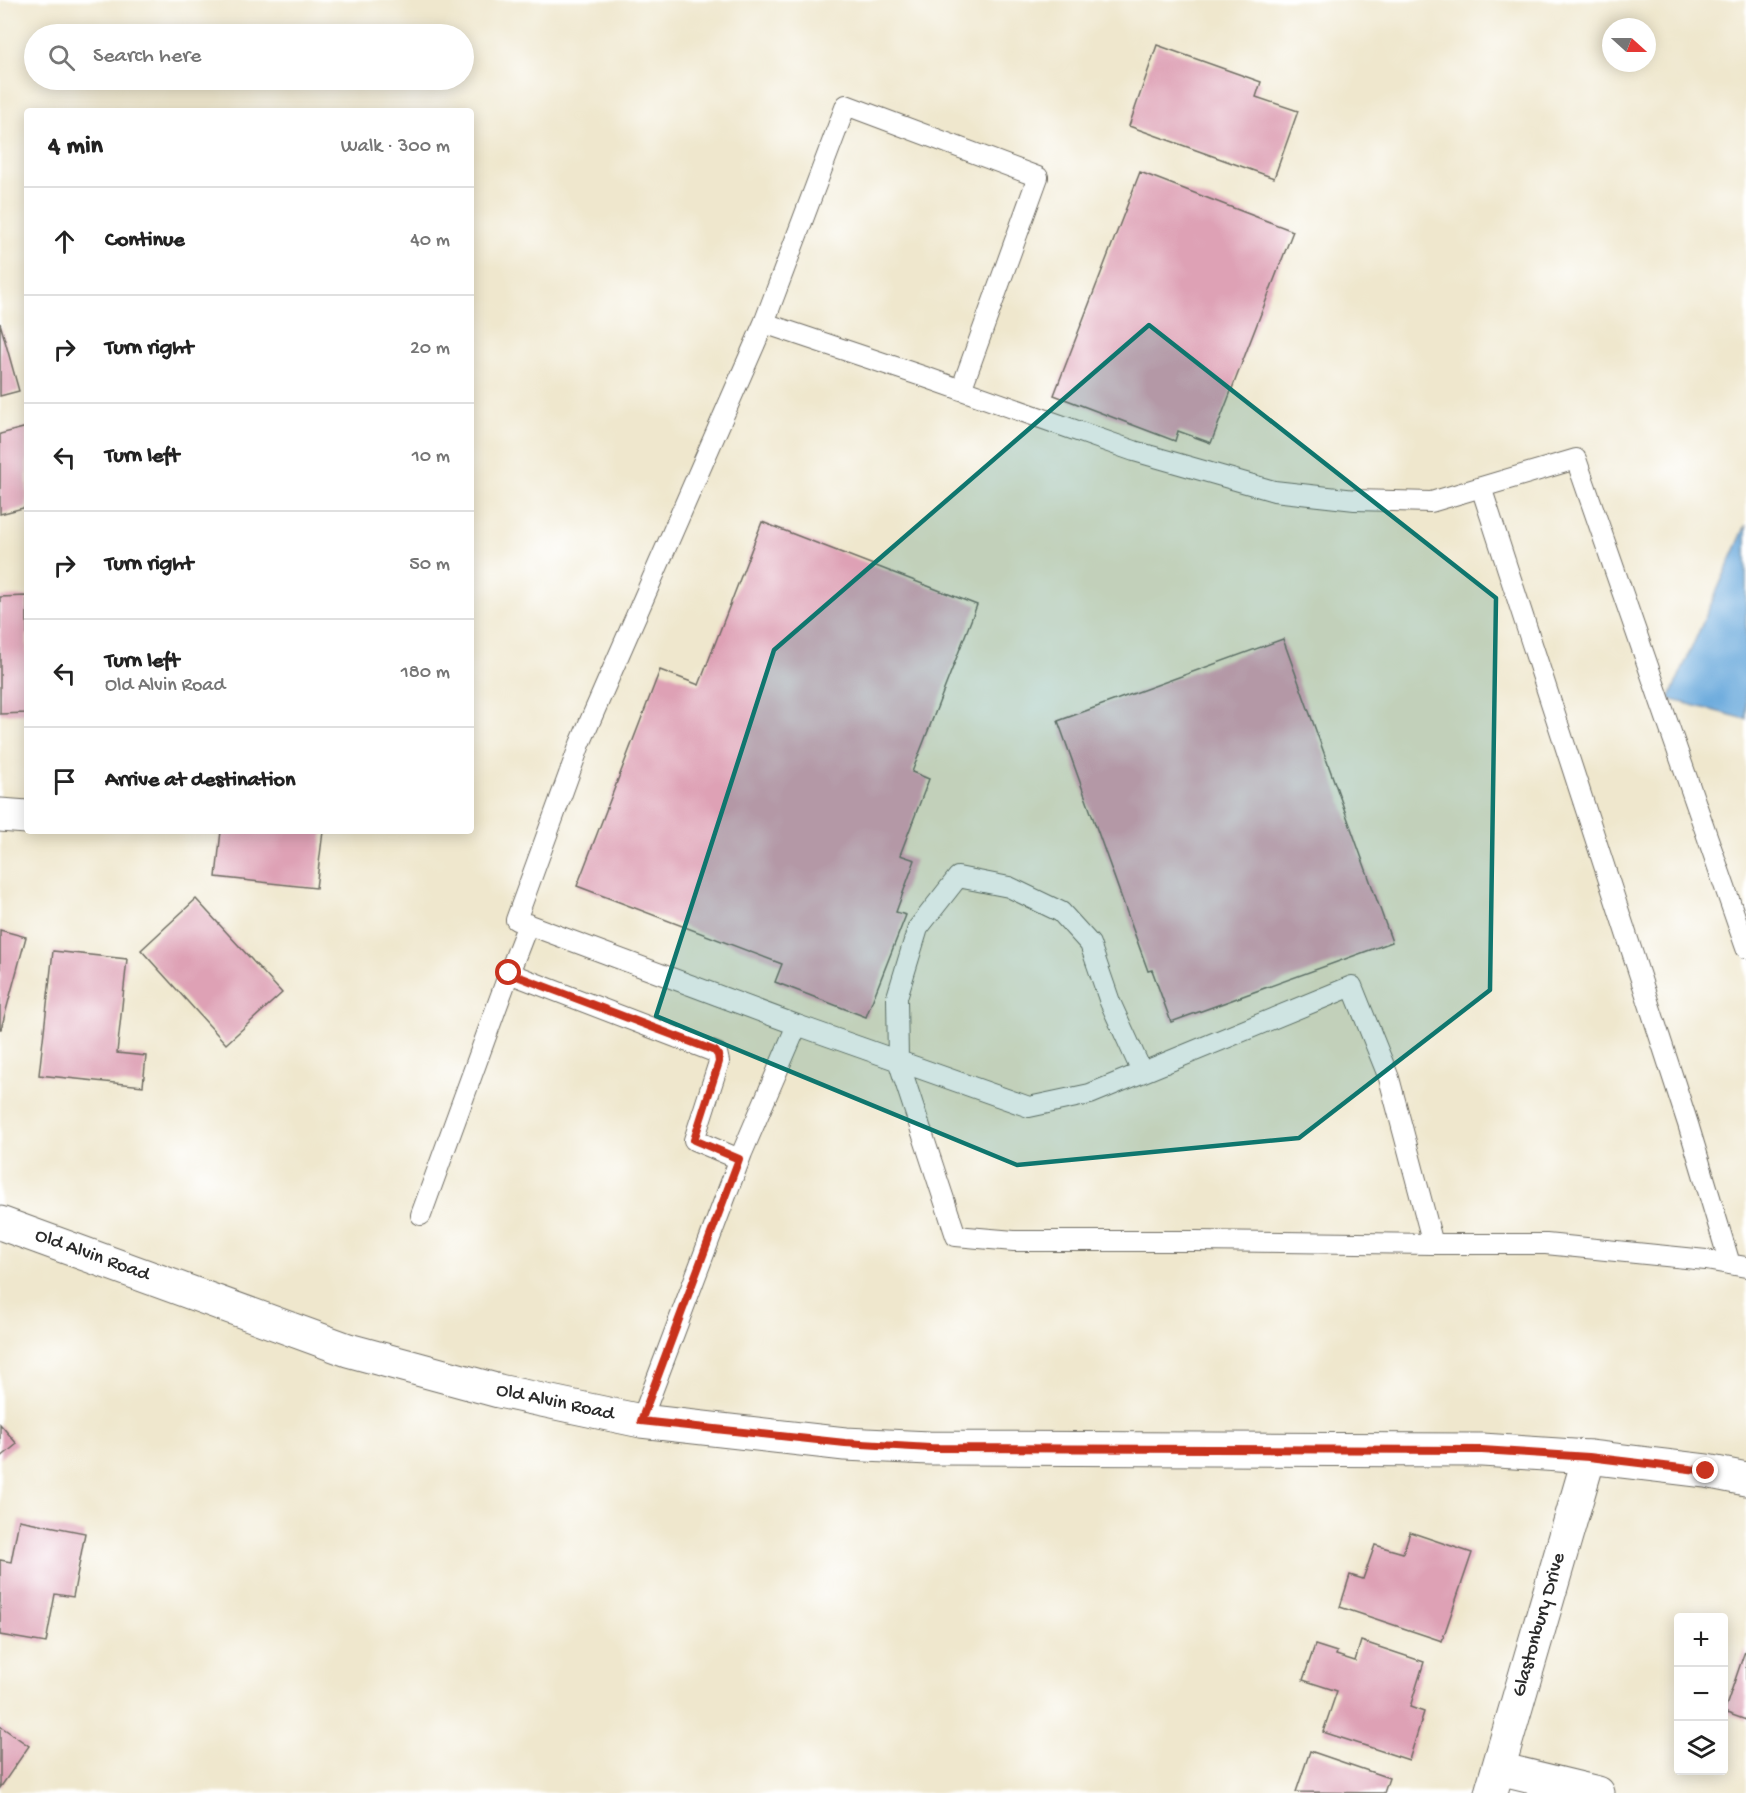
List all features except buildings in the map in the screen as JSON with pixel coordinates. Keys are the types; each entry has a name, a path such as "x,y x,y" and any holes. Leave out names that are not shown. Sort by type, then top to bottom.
{"street":[{"path":"0,815 24,817"},
{"name":"Old Alvin Road","path":"0,1222 348,1350 499,1391 641,1421 845,1443 930,1448 1482,1450 1589,1457 1706,1471 1746,1479"},
{"name":"Glastonbury Drive","path":"1495,1781 1589,1457"},
{"path":"1495,1781 1598,1793"}],"lane":[{"path":"961,390 1038,177 846,105 764,323 580,744 516,920 797,1025 1029,1107 1090,1094 1352,986 1389,1078 1433,1244"},
{"path":"764,323 1134,451 1274,491 1355,500 1431,502 1576,459 1746,948"},
{"path":"1142,1072 1110,1002 1090,944 1061,912 1009,887 958,877 918,928 897,997 898,1060 956,1236 1014,1241 1546,1244 1706,1260 1738,1266 1684,1112 1481,487"},
{"path":"421,1215 528,924"},
{"path":"509,973 717,1053 719,1062 694,1140 739,1159"},
{"path":"641,1421 739,1159 797,1025"}],"highlighted area":[{"path":"1149,325 1496,598 1490,990 1299,1138 1017,1165 656,1016 774,650"}],"water":[{"path":"1746,525 1746,719 1669,699"}],"route":[{"path":"509,973 715,1051 718,1055 719,1062 694,1140 739,1159 641,1421 845,1443 930,1448 1482,1450 1589,1457 1706,1471"}]}
